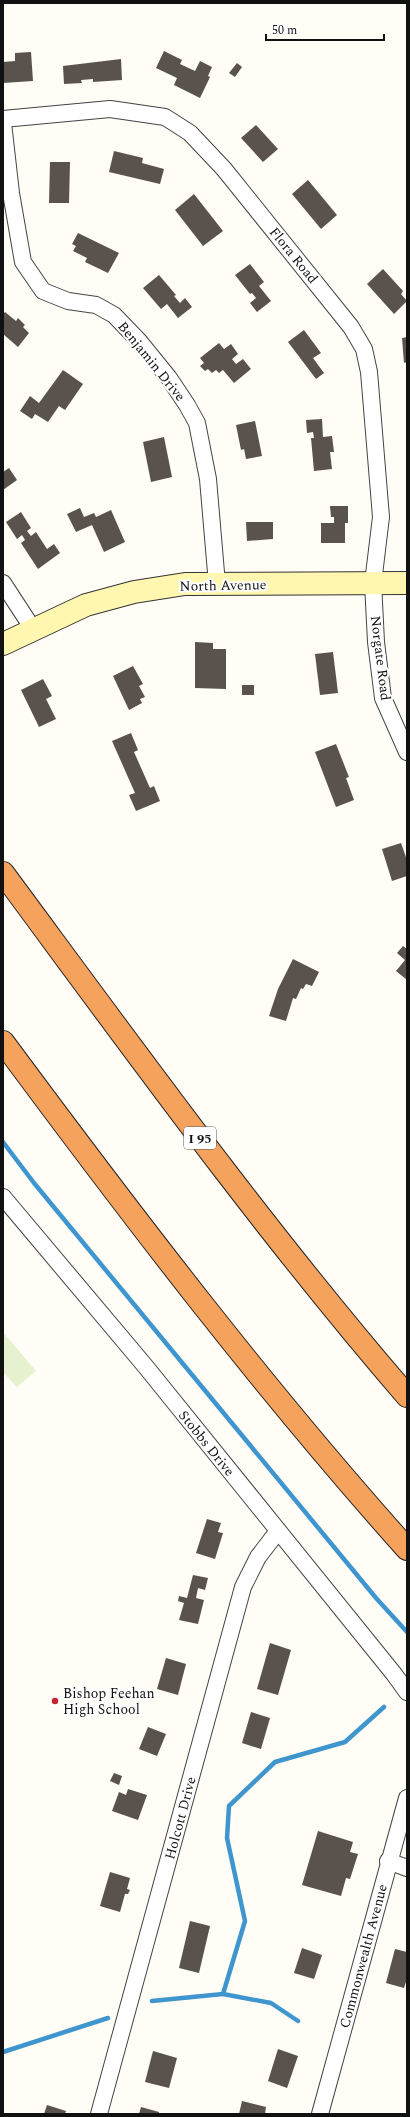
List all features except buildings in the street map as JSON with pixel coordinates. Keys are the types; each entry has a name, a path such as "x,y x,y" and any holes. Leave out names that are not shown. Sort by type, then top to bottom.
{"highway":[{"name":"I 95","path":"3,872 220,1165 325,1298 407,1396"},
{"path":"3,1042 143,1230 212,1319 320,1450 407,1549"}],"main road":[{"name":"North Avenue","path":"3,644 33,628 86,605 134,592 185,584 407,583"}],"street":[{"name":"Flora Road","path":"3,119 110,109 165,117 190,133 224,169 325,293 351,327 364,349 369,372 381,517 373,583"},
{"name":"Benjamin Drive","path":"3,123 11,193 23,262 43,291 68,301 96,305 114,315 139,341 169,378 197,423 208,479 217,584"},
{"path":"3,583 33,628"},
{"name":"Norgate Road","path":"373,583 376,642 383,698 407,752"},
{"name":"Stobbs Drive","path":"3,1197 146,1367 407,1692"},
{"name":"Holcott Drive","path":"99,2114 244,1587 258,1557 278,1530"},
{"name":"Commonwealth Avenue","path":"320,2114 388,1861 407,1798"},
{"path":"388,1861 407,1868"}],"green space":[{"path":"3,1332 36,1371 17,1387 3,1372"}],"waterway":[{"path":"3,1142 34,1183 376,1598 407,1632"},
{"path":"152,2001 223,1994 245,1921 227,1838 229,1806 275,1762 345,1742 384,1707"},
{"path":"223,1994 271,2003 298,2021"},
{"path":"3,2052 108,2018"}],"place":[{"name":"Bishop Feehan High School","path":"55,1701"}]}
